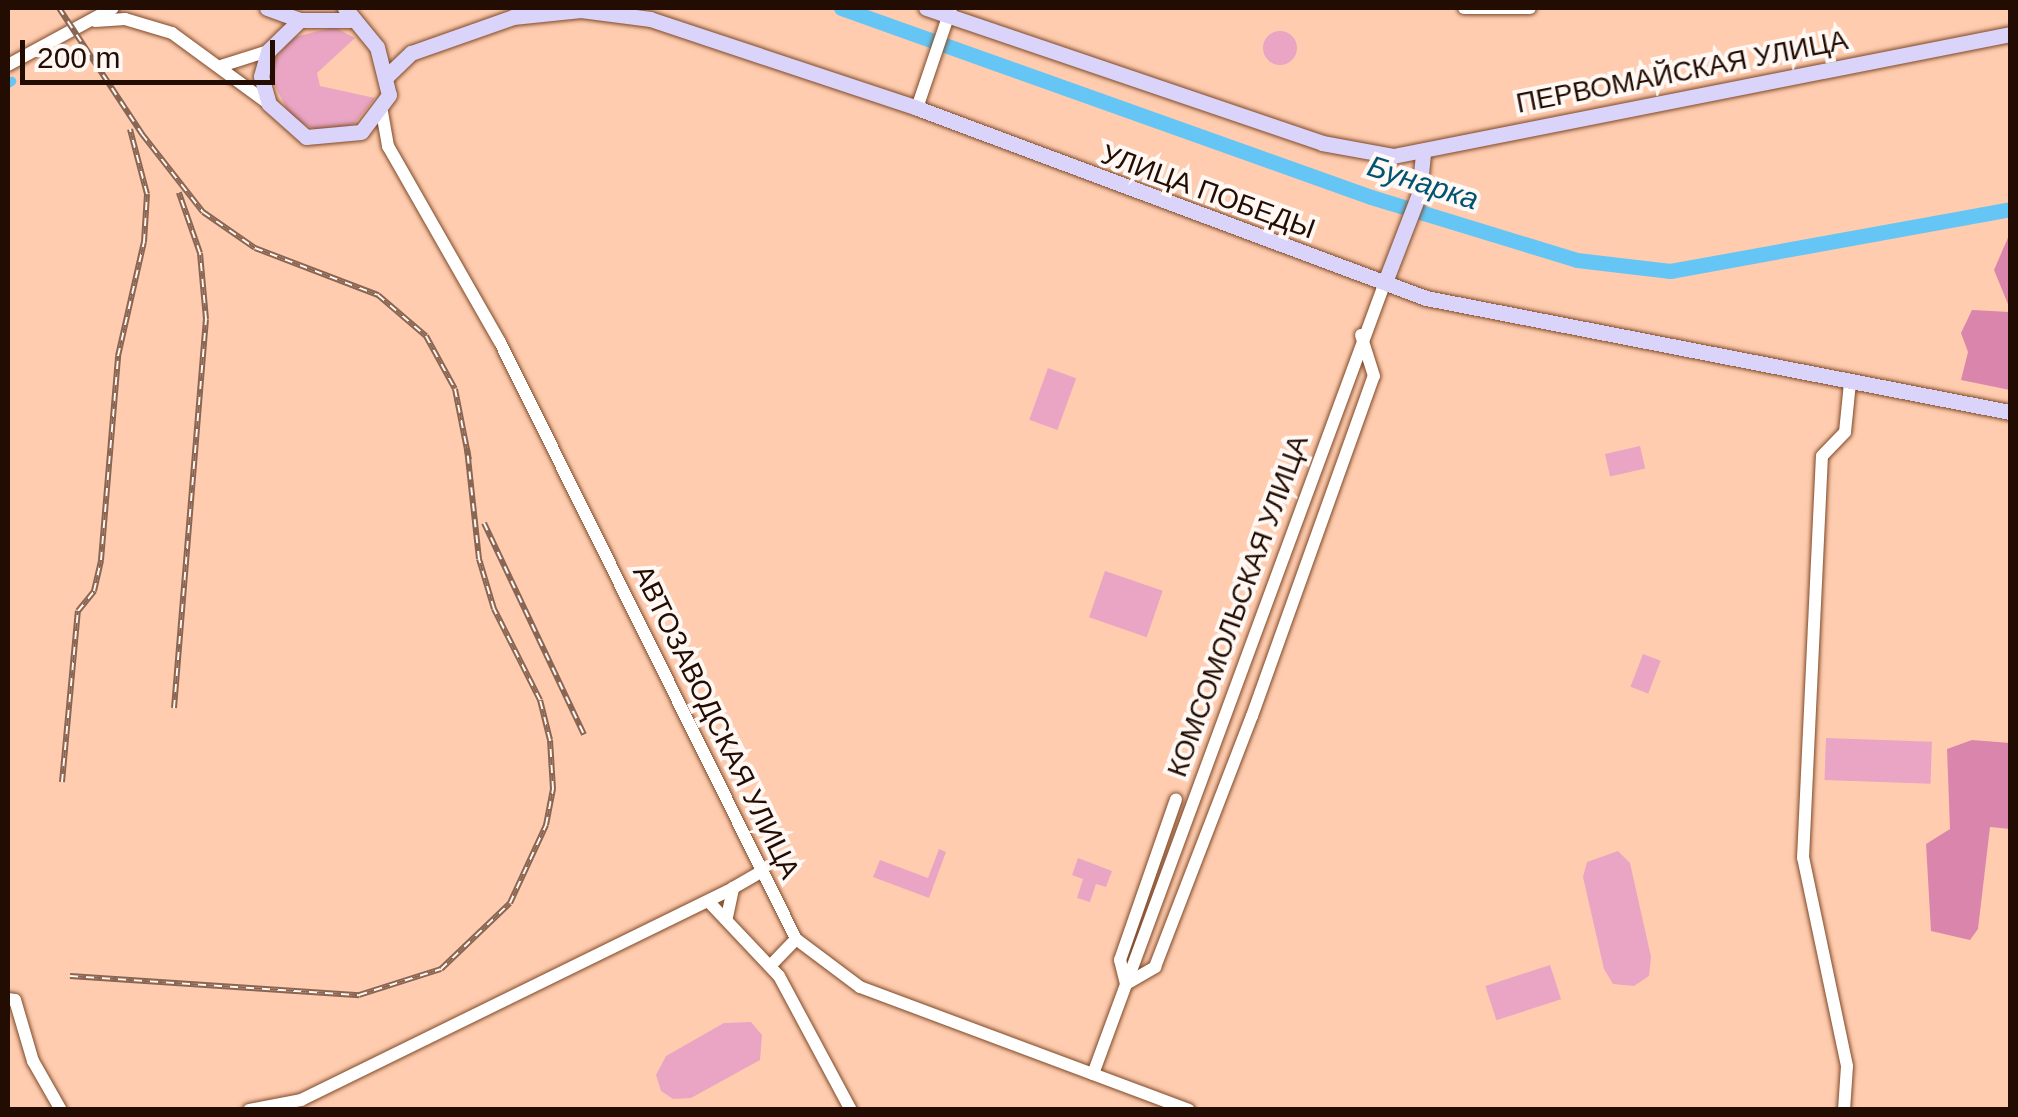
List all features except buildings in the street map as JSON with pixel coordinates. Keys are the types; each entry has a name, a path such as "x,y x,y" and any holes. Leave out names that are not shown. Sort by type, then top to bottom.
{"main road":[{"path":"377,47 388,74 382,112 361,132 306,138 269,104 261,76 271,46 268,8 300,20 340,13 377,47 404,56 388,74"},
{"path":"926,8 950,11"},
{"name":"ПЕРВОМАЙСКАЯ УЛИЦА","path":"950,11 1322,144 1393,156 1423,154 2010,34"},
{"name":"УЛИЦА ПОБЕДЫ","path":"404,56 513,17 622,14 918,108 1384,282 1513,318 2010,412"},
{"path":"271,46 300,20"},
{"name":"КОМСОМОЛЬСКАЯ УЛИЦА","path":"1384,282 1419,194 1423,154"}],"street":[{"path":"8,65 95,21 112,8"},
{"path":"1464,8 1530,8"},
{"path":"918,108 950,11"},
{"path":"95,21 148,23 222,66 269,104"},
{"path":"222,66 271,46"},
{"path":"382,112 388,146"},
{"path":"361,132 388,146"},
{"name":"АВТОЗАВОДСКАЯ УЛИЦА","path":"388,146 500,342 796,939 860,986 1189,1110"},
{"name":"КОМСОМОЛЬСКАЯ УЛИЦА","path":"1093,1074 1361,335 1384,282"},
{"path":"1176,799 1120,960 1126,984 1155,966 1258,697 1374,376 1361,335"},
{"path":"1844,1110 1847,1066 1803,858 1822,456 1846,432 1850,383"},
{"path":"249,1110 301,1100 762,872"},
{"path":"727,916 733,888"},
{"path":"708,901 727,916 771,965 851,1110"},
{"path":"771,965 796,939"},
{"path":"8,999 15,1000 33,1061 61,1110"}],"shaded area":[{"path":"334,27 355,38 317,73 320,86 375,98 354,124 322,132 292,119 273,82 276,59 291,38"},
{"path":"1280,31 1292,36 1297,48 1292,60 1280,65 1268,60 1263,48 1268,36"},
{"path":"2010,233 2010,309 1994,270"},
{"path":"1972,310 2010,312 2010,390 1961,380 1968,352 1961,333"},
{"path":"1048,368 1076,378 1057,430 1029,420"},
{"path":"1640,446 1645,468 1610,477 1605,454"},
{"path":"1105,571 1163,591 1147,637 1089,617"},
{"path":"1643,654 1661,661 1648,693 1630,687"},
{"path":"1826,738 1932,742 1930,784 1825,780"},
{"path":"1972,740 2010,743 2010,829 1990,827 1978,929 1970,940 1931,931 1926,844 1950,829 1947,749"},
{"path":"939,849 946,852 929,898 873,877 880,860 928,878"},
{"path":"1618,851 1630,863 1651,957 1649,976 1634,986 1613,984 1604,969 1583,877 1587,862"},
{"path":"1078,858 1112,871 1106,887 1096,884 1090,902 1077,898 1083,879 1072,875"},
{"path":"1550,965 1561,999 1496,1020 1485,986"},
{"path":"751,1022 762,1035 760,1060 691,1098 673,1099 661,1091 656,1075 666,1056 724,1023"}],"waterway":[{"name":"Бунарка","path":"841,8 1371,197 1577,260 1670,271 2010,209"}],"railway":[{"path":"59,8 142,134 203,212 255,248 378,295 426,336 455,389 469,460"},
{"path":"62,782 78,611 94,591 101,560 118,356 144,242 147,194 130,129"},
{"path":"174,708 206,319 200,253 179,193"},
{"path":"70,976 359,995 441,969 510,903 546,825 553,789 550,740 540,700 494,609 479,559 467,449"},
{"path":"484,523 584,735"}]}
